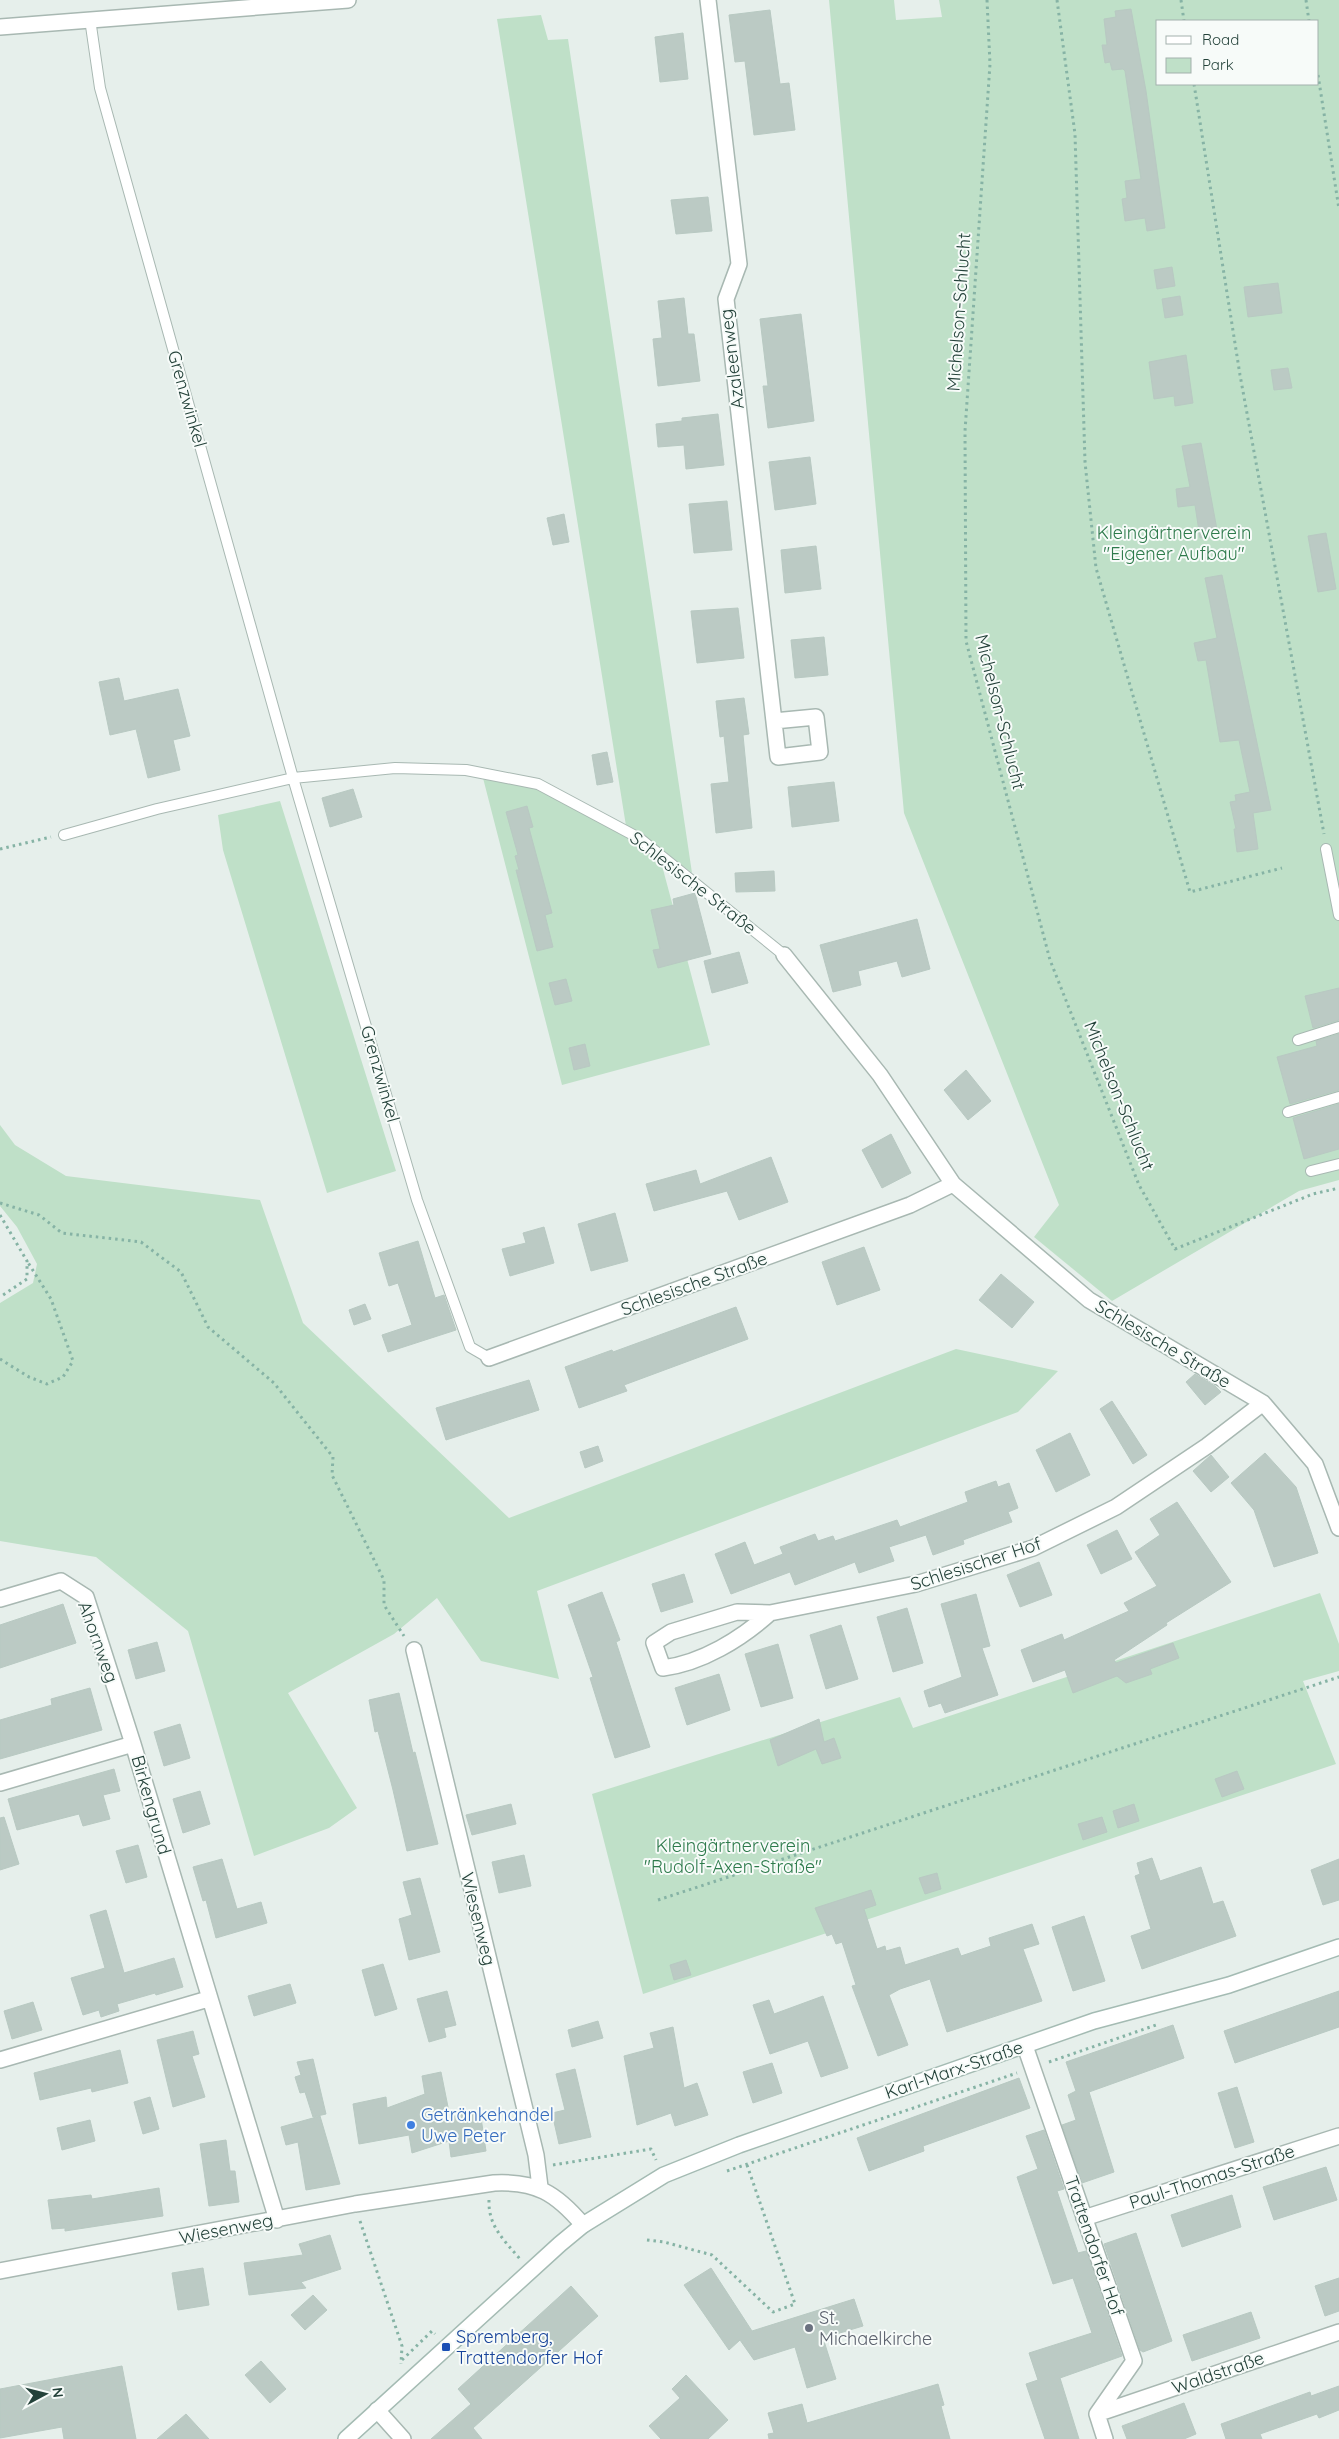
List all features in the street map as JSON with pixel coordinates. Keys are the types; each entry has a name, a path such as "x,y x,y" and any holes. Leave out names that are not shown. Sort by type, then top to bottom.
{"street":[{"path":"0,27 348,0"},
{"name":"Azaleenweg","path":"708,0 739,264 726,299 774,721"},
{"name":"Schlesische Straße","path":"784,955 880,1075 953,1184 1089,1300 1263,1403 1315,1464 1339,1528"},
{"name":"Schlesische Straße","path":"489,1358 910,1205 953,1184"},
{"name":"Schlesischer Hof","path":"770,1613 746,1634 682,1666 663,1668 654,1643 670,1632 737,1612 770,1613 916,1584 1033,1548 1116,1507 1207,1446 1263,1403"},
{"name":"Ahornweg","path":"0,1599 61,1581 86,1597 133,1744"},
{"name":"Wiesenweg","path":"414,1650 536,2155 540,2188"},
{"name":"Birkengrund","path":"0,1783 133,1744 208,1998 277,2220"},
{"name":"Karl-Marx-Straße","path":"346,2439 529,2270 583,2225 671,2172 740,2144 1094,2021 1229,1985 1339,1947"},
{"path":"0,2060 208,1998"},
{"name":"Trattendorfer Hof","path":"1025,2046 1134,2361 1097,2414"},
{"name":"Paul-Thomas-Straße","path":"1084,2218 1339,2136"},
{"name":"Wiesenweg","path":"0,2272 354,2204 494,2183 513,2182 540,2188 551,2194 583,2225"},
{"name":"Waldstraße","path":"1097,2414 1339,2332"},
{"path":"377,2410 403,2439"},
{"path":"1097,2414 1105,2439"}],"lane":[{"name":"Grenzwinkel","path":"90,19 100,88 293,778 417,1200 470,1347 489,1358"},
{"name":"Schlesische Straße","path":"293,778 395,768 466,770 538,784 639,838 784,955"},
{"path":"64,835 157,809 293,778"},
{"path":"1326,849 1339,915"},
{"path":"1298,1040 1339,1027"},
{"path":"1288,1112 1339,1097"},
{"path":"1311,1171 1339,1164"}],"path":[{"name":"Michelson-Schlucht","path":"987,0 990,64 965,430 966,641 1050,960 1140,1185 1175,1249 1313,1194 1339,1188"},
{"path":"1057,0 1076,134 1085,462 1096,568 1190,892 1282,868"},
{"path":"1181,0 1184,20"},
{"path":"1306,0 1309,20"},
{"path":"1319,81 1339,208"},
{"path":"1194,85 1240,375 1326,849"},
{"path":"0,849 64,835"},
{"path":"0,1203 39,1215 62,1233 141,1242 181,1272 208,1327 274,1383 333,1457 332,1475 384,1580 384,1605 414,1650"},
{"path":"0,1215 51,1299 73,1361 63,1377 47,1384 30,1377 0,1359"},
{"path":"0,1296 27,1279 27,1261"},
{"path":"658,1900 1339,1677"},
{"path":"719,2171 729,2171 747,2165 1162,2023"},
{"path":"647,2240 664,2242 712,2255 773,2312 795,2304 747,2165"},
{"path":"354,2204 402,2346 401,2372 409,2382"},
{"path":"401,2361 432,2331 437,2336"}],"green space":[{"name":"Kleingärtnerverein \"Eigener Aufbau\"","path":"829,0 894,0 896,20 942,17 939,0 1339,0 1339,1180 1299,1191 1112,1301 1034,1237 1059,1205 904,813"},
{"path":"541,15 548,40 568,39 692,873 643,835 626,826 497,19"},
{"path":"483,778 535,787 638,841 660,858 710,1045 562,1085"},
{"path":"280,801 396,1171 327,1193 223,850 218,815"},
{"path":"0,1125 15,1145 66,1176 260,1200 303,1323 509,1518 956,1349 1058,1371 1018,1412 537,1591 559,1679 481,1661 437,1598 394,1634 288,1693 357,1808 329,1828 254,1856 188,1631 96,1557 0,1541 0,1303 33,1283 37,1264 17,1227 0,1206"},
{"name":"Kleingärtnerverein \"Rudolf-Axen-Straße\"","path":"1320,1593 1339,1644 1339,1671 1303,1681 1336,1764 643,1994 592,1794 900,1697 913,1728"}],"building":[{"path":"1131,9 1146,91 1165,228 1147,231 1145,218 1125,221 1122,199 1127,198 1125,181 1141,179 1125,71 1123,69 1112,70 1110,62 1105,63 1102,45 1107,45 1104,19 1116,17 1115,11"},
{"path":"770,10 780,84 789,83 795,130 754,135 745,61 735,62 729,15"},
{"path":"683,33 688,79 660,82 655,37"},
{"path":"708,197 712,231 676,234 671,200"},
{"path":"1172,267 1175,286 1157,289 1154,270"},
{"path":"1278,283 1282,313 1248,317 1244,287"},
{"path":"1180,296 1183,315 1165,318 1162,299"},
{"path":"684,298 688,334 694,334 700,381 658,386 653,339 662,338 658,301"},
{"path":"801,314 814,421 768,428 763,386 768,386 760,319"},
{"path":"1186,355 1193,403 1175,406 1174,396 1154,399 1149,362"},
{"path":"1288,368 1292,388 1274,390 1271,370"},
{"path":"718,414 724,465 686,469 684,445 658,447 656,424 682,421 682,418"},
{"path":"1201,443 1218,535 1200,538 1195,505 1178,507 1176,489 1190,487 1182,446"},
{"path":"810,457 816,504 775,510 769,462"},
{"path":"727,501 732,550 694,553 689,504"},
{"path":"564,514 569,542 553,545 547,518"},
{"path":"1326,533 1336,589 1318,592 1308,536"},
{"path":"816,546 821,589 785,593 781,550"},
{"path":"1222,575 1271,810 1253,813 1258,849 1237,852 1234,829 1236,829 1230,802 1236,801 1235,795 1250,792 1239,740 1220,742 1206,660 1198,661 1194,643 1217,638 1205,578"},
{"path":"738,608 744,658 697,663 691,611"},
{"path":"824,637 828,675 795,678 791,640"},
{"path":"119,678 124,701 178,689 190,736 173,740 180,770 148,778 136,729 110,735 99,682"},
{"path":"744,698 749,734 743,735 752,828 716,833 711,784 729,782 724,736 720,737 716,701"},
{"path":"607,752 613,782 597,785 592,755"},
{"path":"834,782 839,821 792,827 788,787"},
{"path":"353,789 362,817 330,827 322,798"},
{"path":"527,806 533,827 529,828 552,913 545,915 553,947 537,951 516,870 519,870 515,856 518,855 506,812"},
{"path":"774,871 775,891 736,892 735,873"},
{"path":"695,893 711,954 658,968 653,950 660,949 651,910 674,905 673,899"},
{"path":"917,919 930,969 902,977 897,961 858,971 861,985 833,992 820,945"},
{"path":"739,952 748,983 712,993 704,961"},
{"path":"566,979 572,1001 555,1005 549,983"},
{"path":"1339,988 1339,1020 1313,1028 1305,996"},
{"path":"1339,1034 1339,1090 1290,1104 1277,1057 1317,1046 1316,1041"},
{"path":"585,1044 590,1066 574,1070 569,1048"},
{"path":"966,1070 991,1101 968,1120 944,1090"},
{"path":"1339,1104 1339,1149 1304,1159 1293,1118"},
{"path":"891,1134 911,1173 882,1188 862,1150"},
{"path":"771,1157 788,1202 739,1220 727,1191 654,1211 646,1184 696,1170 700,1184"},
{"path":"615,1213 628,1261 591,1271 578,1224"},
{"path":"544,1227 554,1263 510,1276 502,1249 526,1243 523,1233"},
{"path":"418,1241 435,1298 444,1295 456,1330 388,1352 382,1335 412,1325 398,1283 389,1286 379,1253"},
{"path":"864,1247 880,1290 837,1305 822,1262"},
{"path":"1001,1274 1034,1302 1012,1328 979,1300"},
{"path":"365,1304 371,1319 354,1325 349,1310"},
{"path":"736,1307 748,1339 624,1385 627,1391 579,1408 565,1367 612,1350 613,1352"},
{"path":"1195,1374 1215,1386 1221,1392 1205,1405 1186,1382"},
{"path":"529,1380 539,1410 446,1440 436,1408"},
{"path":"1112,1401 1147,1455 1133,1464 1100,1409"},
{"path":"1070,1433 1090,1475 1056,1492 1036,1450"},
{"path":"598,1446 603,1461 585,1468 580,1452"},
{"path":"1265,1453 1296,1487 1318,1553 1274,1567 1254,1510 1231,1483"},
{"path":"1211,1455 1229,1477 1211,1492 1193,1471"},
{"path":"996,1481 998,1487 1009,1483 1018,1508 1008,1512 1012,1522 963,1540 964,1544 933,1555 926,1535 889,1547 894,1561 859,1573 855,1562 795,1585 790,1572 731,1594 715,1554 745,1542 754,1565 783,1554 780,1547 815,1534 818,1541 833,1536 835,1541 897,1520 900,1527 968,1502 965,1492"},
{"path":"1177,1502 1231,1582 1166,1623 1167,1625 1114,1660 1116,1663 1173,1643 1179,1658 1150,1669 1152,1674 1126,1683 1117,1676 1073,1693 1065,1670 1033,1682 1021,1650 1062,1634 1064,1640 1129,1611 1124,1603 1157,1586 1135,1552 1160,1535 1150,1519"},
{"path":"1117,1530 1132,1559 1101,1574 1087,1545"},
{"path":"1039,1562 1052,1595 1020,1607 1007,1575"},
{"path":"684,1574 693,1602 661,1612 652,1584"},
{"path":"602,1592 620,1640 616,1642 650,1747 615,1758 590,1678 593,1677 568,1605"},
{"path":"976,1594 990,1646 982,1648 998,1695 945,1713 941,1703 929,1707 924,1691 962,1677 941,1604"},
{"path":"63,1604 76,1643 0,1668 0,1625"},
{"path":"907,1608 923,1663 893,1672 877,1617"},
{"path":"841,1625 858,1679 826,1689 810,1635"},
{"path":"157,1642 165,1671 136,1679 128,1650"},
{"path":"778,1644 793,1698 761,1707 745,1654"},
{"path":"719,1674 730,1710 687,1725 675,1688"},
{"path":"90,1688 102,1730 0,1759 0,1720 52,1705 51,1699"},
{"path":"399,1693 438,1844 407,1851 378,1731 375,1732 369,1700"},
{"path":"819,1719 824,1742 834,1738 841,1758 822,1764 816,1749 778,1766 770,1740"},
{"path":"180,1724 190,1758 164,1766 154,1732"},
{"path":"114,1769 120,1791 103,1795 110,1819 83,1826 79,1814 17,1830 8,1799"},
{"path":"1237,1771 1244,1789 1222,1797 1215,1779"},
{"path":"200,1791 210,1824 183,1833 173,1799"},
{"path":"511,1804 516,1824 472,1835 466,1815"},
{"path":"1134,1804 1139,1821 1118,1828 1113,1811"},
{"path":"4,1817 19,1864 0,1870 0,1818"},
{"path":"1102,1817 1107,1832 1083,1840 1078,1824"},
{"path":"138,1845 147,1877 126,1883 116,1851"},
{"path":"524,1855 531,1886 499,1893 492,1862"},
{"path":"1152,1858 1160,1881 1201,1867 1213,1904 1223,1901 1236,1936 1142,1969 1131,1936 1151,1929 1135,1876 1140,1874 1137,1863"},
{"path":"222,1859 237,1909 261,1902 267,1923 216,1938 206,1900 203,1901 193,1867"},
{"path":"1339,1859 1339,1900 1323,1905 1311,1870"},
{"path":"937,1873 941,1889 925,1894 919,1878"},
{"path":"420,1878 440,1952 409,1960 399,1919 412,1915 403,1882"},
{"path":"871,1890 876,1905 864,1909 877,1949 885,1946 886,1951 900,1947 905,1965 958,1948 961,1956 991,1946 989,1938 1032,1924 1039,1944 1023,1949 1042,2001 947,2032 930,1979 900,1989 889,1995 908,2045 878,2056 852,1986 856,1985 842,1942 836,1944 832,1934 827,1936 815,1908"},
{"path":"106,1910 124,1973 174,1958 183,1987 117,2004 119,2011 101,2017 99,2010 83,2015 71,1978 105,1968 90,1915"},
{"path":"1084,1916 1105,1981 1073,1991 1052,1927"},
{"path":"686,1960 691,1975 674,1980 670,1965"},
{"path":"383,1964 397,2009 375,2016 362,1970"},
{"path":"290,1984 296,2003 254,2016 248,1996"},
{"path":"447,1991 456,2025 444,2028 446,2037 429,2042 417,1999"},
{"path":"1339,1991 1339,2027 1235,2063 1224,2031"},
{"path":"823,1996 848,2068 821,2077 808,2041 770,2054 753,2005 769,2000 774,2014"},
{"path":"33,2002 42,2030 12,2039 4,2011"},
{"path":"598,2021 603,2038 572,2047 568,2030"},
{"path":"1173,2025 1184,2058 1089,2092 1114,2172 1082,2183 1062,2125 1076,2120 1068,2095 1076,2091 1066,2062"},
{"path":"673,2027 684,2088 697,2083 708,2115 675,2126 671,2113 637,2125 624,2056 654,2048 650,2033"},
{"path":"193,2031 199,2054 192,2056 205,2097 173,2107 157,2040"},
{"path":"120,2050 128,2083 92,2092 91,2088 40,2100 34,2073"},
{"path":"313,2059 326,2114 313,2117 305,2092 300,2093 295,2077 301,2075 297,2062"},
{"path":"772,2063 782,2093 753,2103 743,2072"},
{"path":"575,2069 591,2137 559,2144 552,2113 565,2110 556,2074"},
{"path":"441,2072 450,2117 480,2111 486,2151 451,2157 449,2141 412,2153 409,2135 359,2144 353,2104 386,2097 387,2108 425,2094 422,2076"},
{"path":"1019,2078 1030,2108 923,2146 924,2151 869,2171 857,2138"},
{"path":"1237,2087 1254,2142 1235,2148 1218,2093"},
{"path":"150,2097 159,2129 143,2134 134,2102"},
{"path":"320,2116 340,2184 306,2190 298,2142 286,2145 281,2127"},
{"path":"90,2120 95,2141 62,2150 57,2128"},
{"path":"1044,2130 1064,2189 1057,2191 1078,2253 1086,2251 1122,2356 1060,2378 1079,2439 1045,2439 1026,2384 1038,2380 1029,2353 1092,2333 1073,2278 1053,2284 1017,2177 1038,2169 1026,2136"},
{"path":"226,2140 230,2171 235,2171 239,2202 209,2206 200,2144"},
{"path":"1326,2167 1337,2200 1274,2220 1263,2187"},
{"path":"159,2188 163,2216 65,2231 65,2228 52,2229 48,2200 91,2195 92,2199"},
{"path":"1232,2195 1241,2227 1182,2247 1171,2215"},
{"path":"1136,2233 1172,2341 1143,2352 1140,2350 1104,2244"},
{"path":"330,2235 341,2269 301,2282 306,2288 249,2295 244,2263 303,2255 299,2244"},
{"path":"203,2268 209,2305 178,2310 172,2273"},
{"name":"St. Michaelkirche","path":"711,2268 752,2331 854,2299 863,2326 823,2338 836,2379 807,2388 795,2347 754,2360 740,2340 729,2350 684,2285"},
{"path":"1339,2278 1339,2311 1325,2316 1315,2286"},
{"path":"571,2286 598,2316 473,2428 482,2439 431,2439 471,2404 458,2389"},
{"path":"313,2295 327,2310 305,2330 291,2315"},
{"path":"1251,2312 1260,2338 1192,2361 1183,2335"},
{"path":"261,2361 286,2389 270,2403 245,2375"},
{"path":"122,2366 136,2439 64,2439 62,2427 0,2438 0,2389"},
{"path":"686,2375 728,2420 708,2439 661,2439 649,2426 680,2398 672,2389"},
{"path":"938,2384 944,2405 941,2406 950,2439 769,2439 768,2434 774,2433 768,2413 802,2404 807,2423"},
{"path":"1339,2386 1339,2410 1319,2418 1317,2414 1260,2434 1262,2439 1226,2439 1221,2424 1310,2392 1311,2396"},
{"path":"1184,2403 1196,2434 1184,2439 1127,2439 1122,2426"},
{"path":"186,2414 209,2439 157,2439"}],"place":[{"name":"Getränkehandel Uwe Peter","path":"411,2125"},
{"name":"St. Michaelkirche","path":"809,2328"},
{"name":"Spremberg, Trattendorfer Hof","path":"446,2347"}]}
